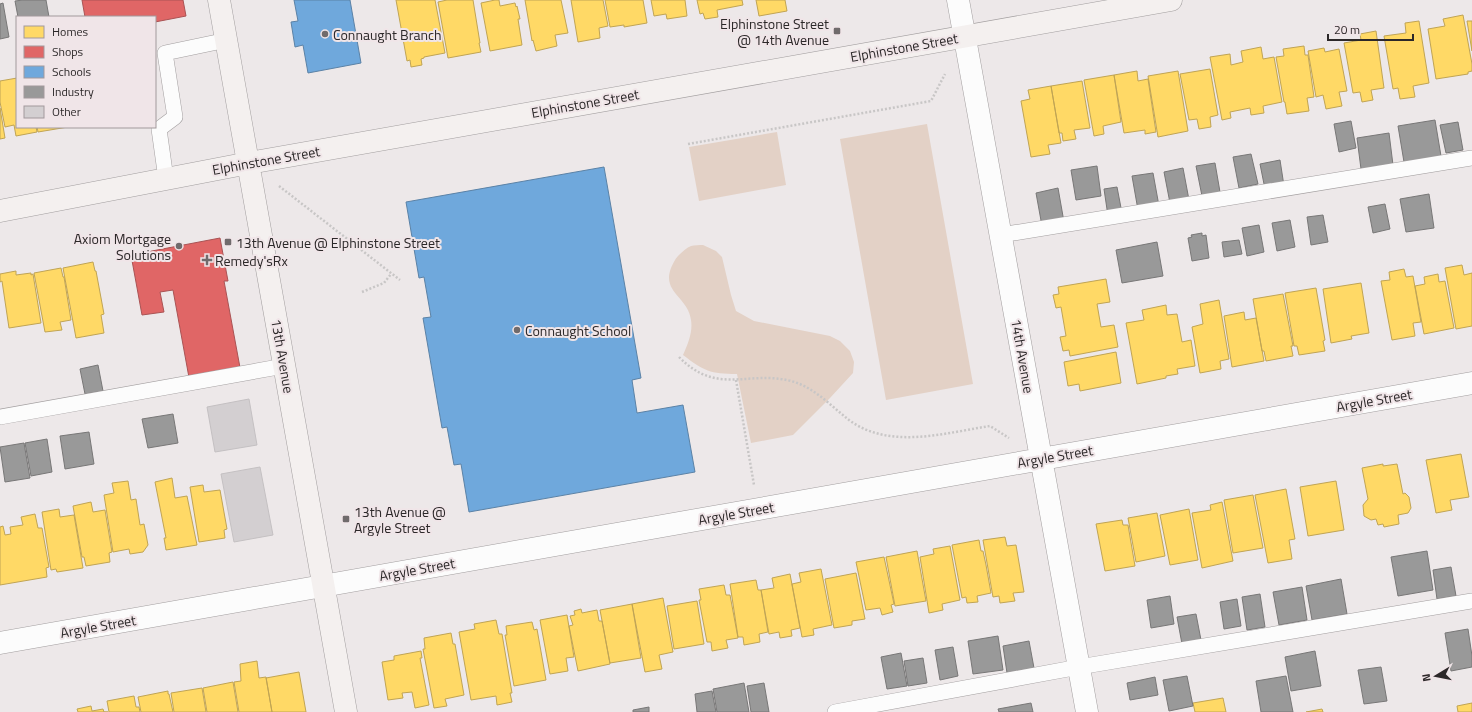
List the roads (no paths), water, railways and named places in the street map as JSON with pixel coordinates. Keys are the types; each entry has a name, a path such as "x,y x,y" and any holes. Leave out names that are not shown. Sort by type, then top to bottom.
{"street":[{"name":"13th Avenue","path":"219,0 346,712"},
{"name":"14th Avenue","path":"958,0 1087,712"},
{"name":"Elphinstone Street","path":"0,211 249,163 1172,0"},
{"name":"Argyle Street","path":"0,643 1472,383"}],"lane":[{"path":"166,179 159,129 176,117 165,53 226,40"},
{"path":"1001,235 1472,158"},
{"path":"0,417 284,366"},
{"path":"835,712 1079,667 1472,601"}],"place":[{"name":"Elphinstone Street @ 14th Avenue","path":"837,31"},
{"name":"Connaught Branch","path":"325,34"},
{"name":"13th Avenue @ Elphinstone Street","path":"228,242"},
{"name":"Axiom Mortgage Solutions","path":"179,246"},
{"name":"Remedy'sRx","path":"207,260"},
{"name":"Connaught School","path":"517,330"},
{"name":"13th Avenue @ Argyle Street","path":"346,519"}]}
